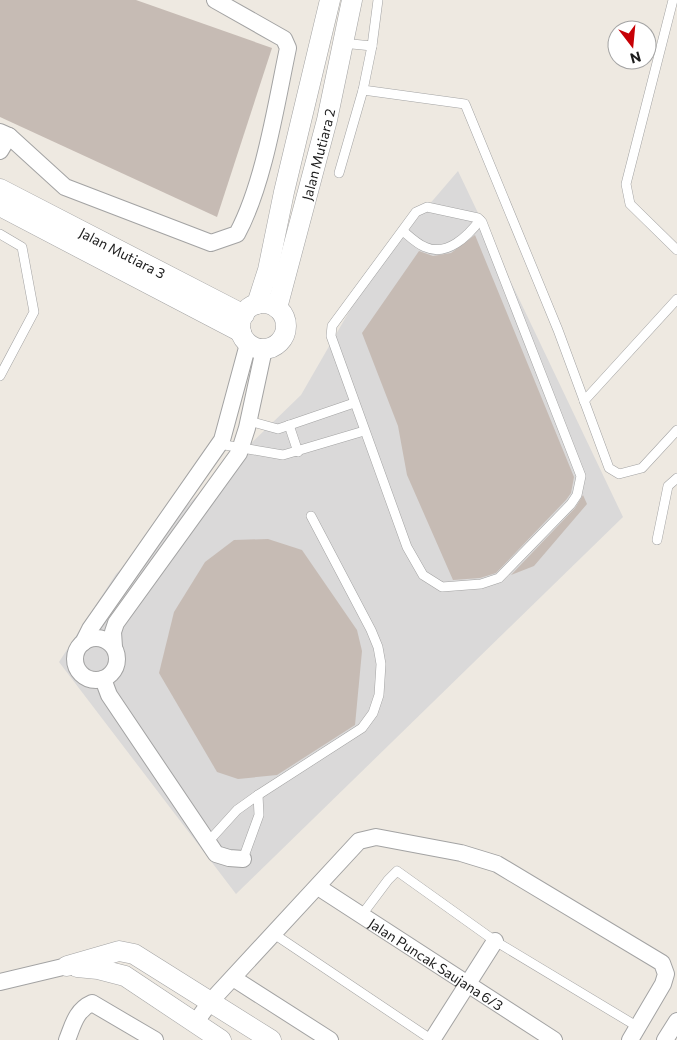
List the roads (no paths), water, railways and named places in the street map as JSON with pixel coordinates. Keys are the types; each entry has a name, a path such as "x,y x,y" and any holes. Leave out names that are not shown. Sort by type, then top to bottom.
{"street":[{"path":"0,151 4,134 65,187 211,243 237,234 245,220 265,153 288,48 284,39 215,0"},
{"name":"Jalan Mutiara 2","path":"251,329 268,270 284,192 330,0"},
{"name":"Jalan Mutiara 2","path":"277,308 327,120 352,0"},
{"name":"Jalan Mutiara 3","path":"0,189 251,329"},
{"name":"Jalan Mutiara 3","path":"0,206 251,329"},
{"path":"251,329 249,421 241,448 116,623 113,632 117,663 110,675 103,679 89,679 78,670 75,658 76,651 219,444 226,429 251,329 265,304 277,308 286,320 285,335 276,346 251,329"},
{"path":"83,643 98,638 105,639 114,647"},
{"path":"103,679 109,695 216,854 229,858 243,858"},
{"path":"195,1023 211,1001 360,841 376,837 461,853 497,864 662,963 666,974 663,984 634,1033"},
{"name":"Jalan Puncak Saujana 6/3","path":"318,888 554,1040"},
{"path":"432,1040 495,941"},
{"path":"0,982 119,951 134,954 271,1040"},
{"path":"67,966 98,969 125,976 221,1040"},
{"path":"233,978 330,1040"},
{"path":"67,1040 77,1015 83,1007 92,1003 155,1040"},
{"path":"665,1040 677,1021"}],"lane":[{"path":"339,173 363,90 372,46 378,0"},
{"path":"672,0 626,184 630,204 677,250"},
{"path":"342,43 372,46"},
{"path":"363,90 464,104 558,330 608,468 619,474 642,468 677,430"},
{"path":"428,207 480,220 485,228 580,471 577,495 566,511 499,578 481,584 442,587 423,575 407,547 333,345 332,326 402,231 416,212 428,207"},
{"path":"402,231 423,247 440,249 455,244 468,236 480,220"},
{"path":"0,234 22,247 34,308 0,376"},
{"path":"584,401 677,299"},
{"path":"249,421 273,429 354,403"},
{"path":"290,425 298,452"},
{"path":"219,444 282,455 298,452 364,430"},
{"path":"656,540 668,486 677,478"},
{"path":"208,842 236,810 362,728 373,713 379,694 381,664 375,638 311,516"},
{"path":"243,858 259,815 258,795"},
{"path":"361,916 388,880 397,872 495,941 634,1033"},
{"path":"274,934 432,1040"}]}
